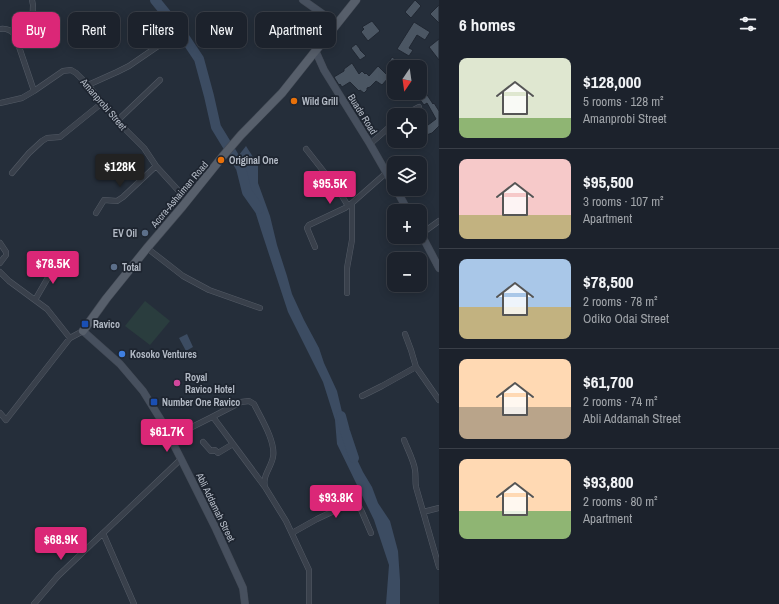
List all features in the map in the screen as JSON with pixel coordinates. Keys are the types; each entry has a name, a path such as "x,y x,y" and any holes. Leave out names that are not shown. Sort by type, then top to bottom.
{"main road":[{"name":"Accra-Ashaiman Road","path":"83,330 147,248 223,156 241,135 282,93 356,0"}],"street":[{"path":"32,0 33,12"},
{"path":"303,0 337,24"},
{"path":"0,29 8,29 12,31"},
{"path":"21,48 34,91"},
{"path":"88,85 129,66 155,48"},
{"name":"Buade Road","path":"316,52 324,70 370,144 386,173"},
{"name":"Amanprobi Street","path":"0,103 22,98 63,71 71,70 88,85 117,121 144,148 156,166 187,200"},
{"path":"117,121 160,80"},
{"path":"12,173 29,153 42,141 47,138 60,137 102,103"},
{"path":"370,144 387,129"},
{"path":"306,149 350,204 353,232 347,268 347,293"},
{"path":"96,213 104,200 116,201 123,197 156,166"},
{"path":"315,247 307,228 309,225 350,204 386,173"},
{"path":"427,229 439,221"},
{"path":"0,242 6,252 6,255 0,262"},
{"path":"426,244 439,268"},
{"path":"147,248 183,276 209,290 260,308"},
{"path":"35,300 57,262"},
{"path":"0,272 9,281 47,309 70,338"},
{"path":"0,413 6,420 70,338 83,330"},
{"name":"Abli Addamah Street","path":"83,330 120,364 143,391 161,420 216,528 243,588 245,604"},
{"path":"405,334 416,367 439,400"},
{"path":"362,396 416,367"},
{"path":"170,438 241,402 249,401 254,404 271,439 274,449 273,458 264,478 265,487"},
{"path":"213,417 265,487 286,521 309,570 309,604"},
{"path":"404,440 414,465 416,487 439,567"},
{"path":"203,442 211,451 214,450 218,453 233,444"},
{"path":"34,604 58,576 181,459"},
{"path":"292,533 351,503 358,504 371,533"},
{"path":"423,512 439,508"},
{"path":"103,533 134,604"}],"shaded area":[{"path":"145,301 170,321 150,345 125,326"}],"water":[{"path":"246,146 258,165 258,183 270,216 292,294 319,348 337,391 343,416 345,440 352,449 372,487 378,503 390,521 398,551 400,604 386,604 389,565 374,520 337,444 335,420 323,382 288,312 244,176 239,155"},
{"path":"187,334 193,347 186,351 179,338"}],"building":[{"path":"415,0 421,6 411,18 405,12"},
{"path":"439,5 439,23 430,14"},
{"path":"372,21 380,31 368,41 361,32 364,29 362,27"},
{"path":"414,22 430,32 425,40 417,35 409,48 413,50 409,56 397,49"},
{"path":"439,39 439,60 429,47"},
{"path":"356,44 366,56 360,60 351,48"},
{"path":"352,63 359,74 362,71 369,76 378,66 387,75 387,79 382,85 376,81 367,88 364,93 360,90 359,91 350,82 342,87 340,84 339,85 334,77 344,71 344,69"},
{"path":"427,95 439,111 439,126 432,133 427,135 427,123 428,125 436,119 427,103 424,105 420,100 427,100"}],"waterway":[{"path":"155,0 181,32 199,59 216,127 241,168 247,192 259,209"},
{"path":"341,416 354,458"}],"place":[{"name":"Wild Grill","path":"294,101"},
{"name":"Original One","path":"221,160"},
{"name":"EV Oil","path":"145,233"},
{"name":"Total","path":"114,267"},
{"name":"Ravico","path":"85,324"},
{"name":"Kosoko Ventures","path":"122,354"},
{"name":"Royal Ravico Hotel","path":"177,383"},
{"name":"Number One Ravico","path":"154,402"}]}
